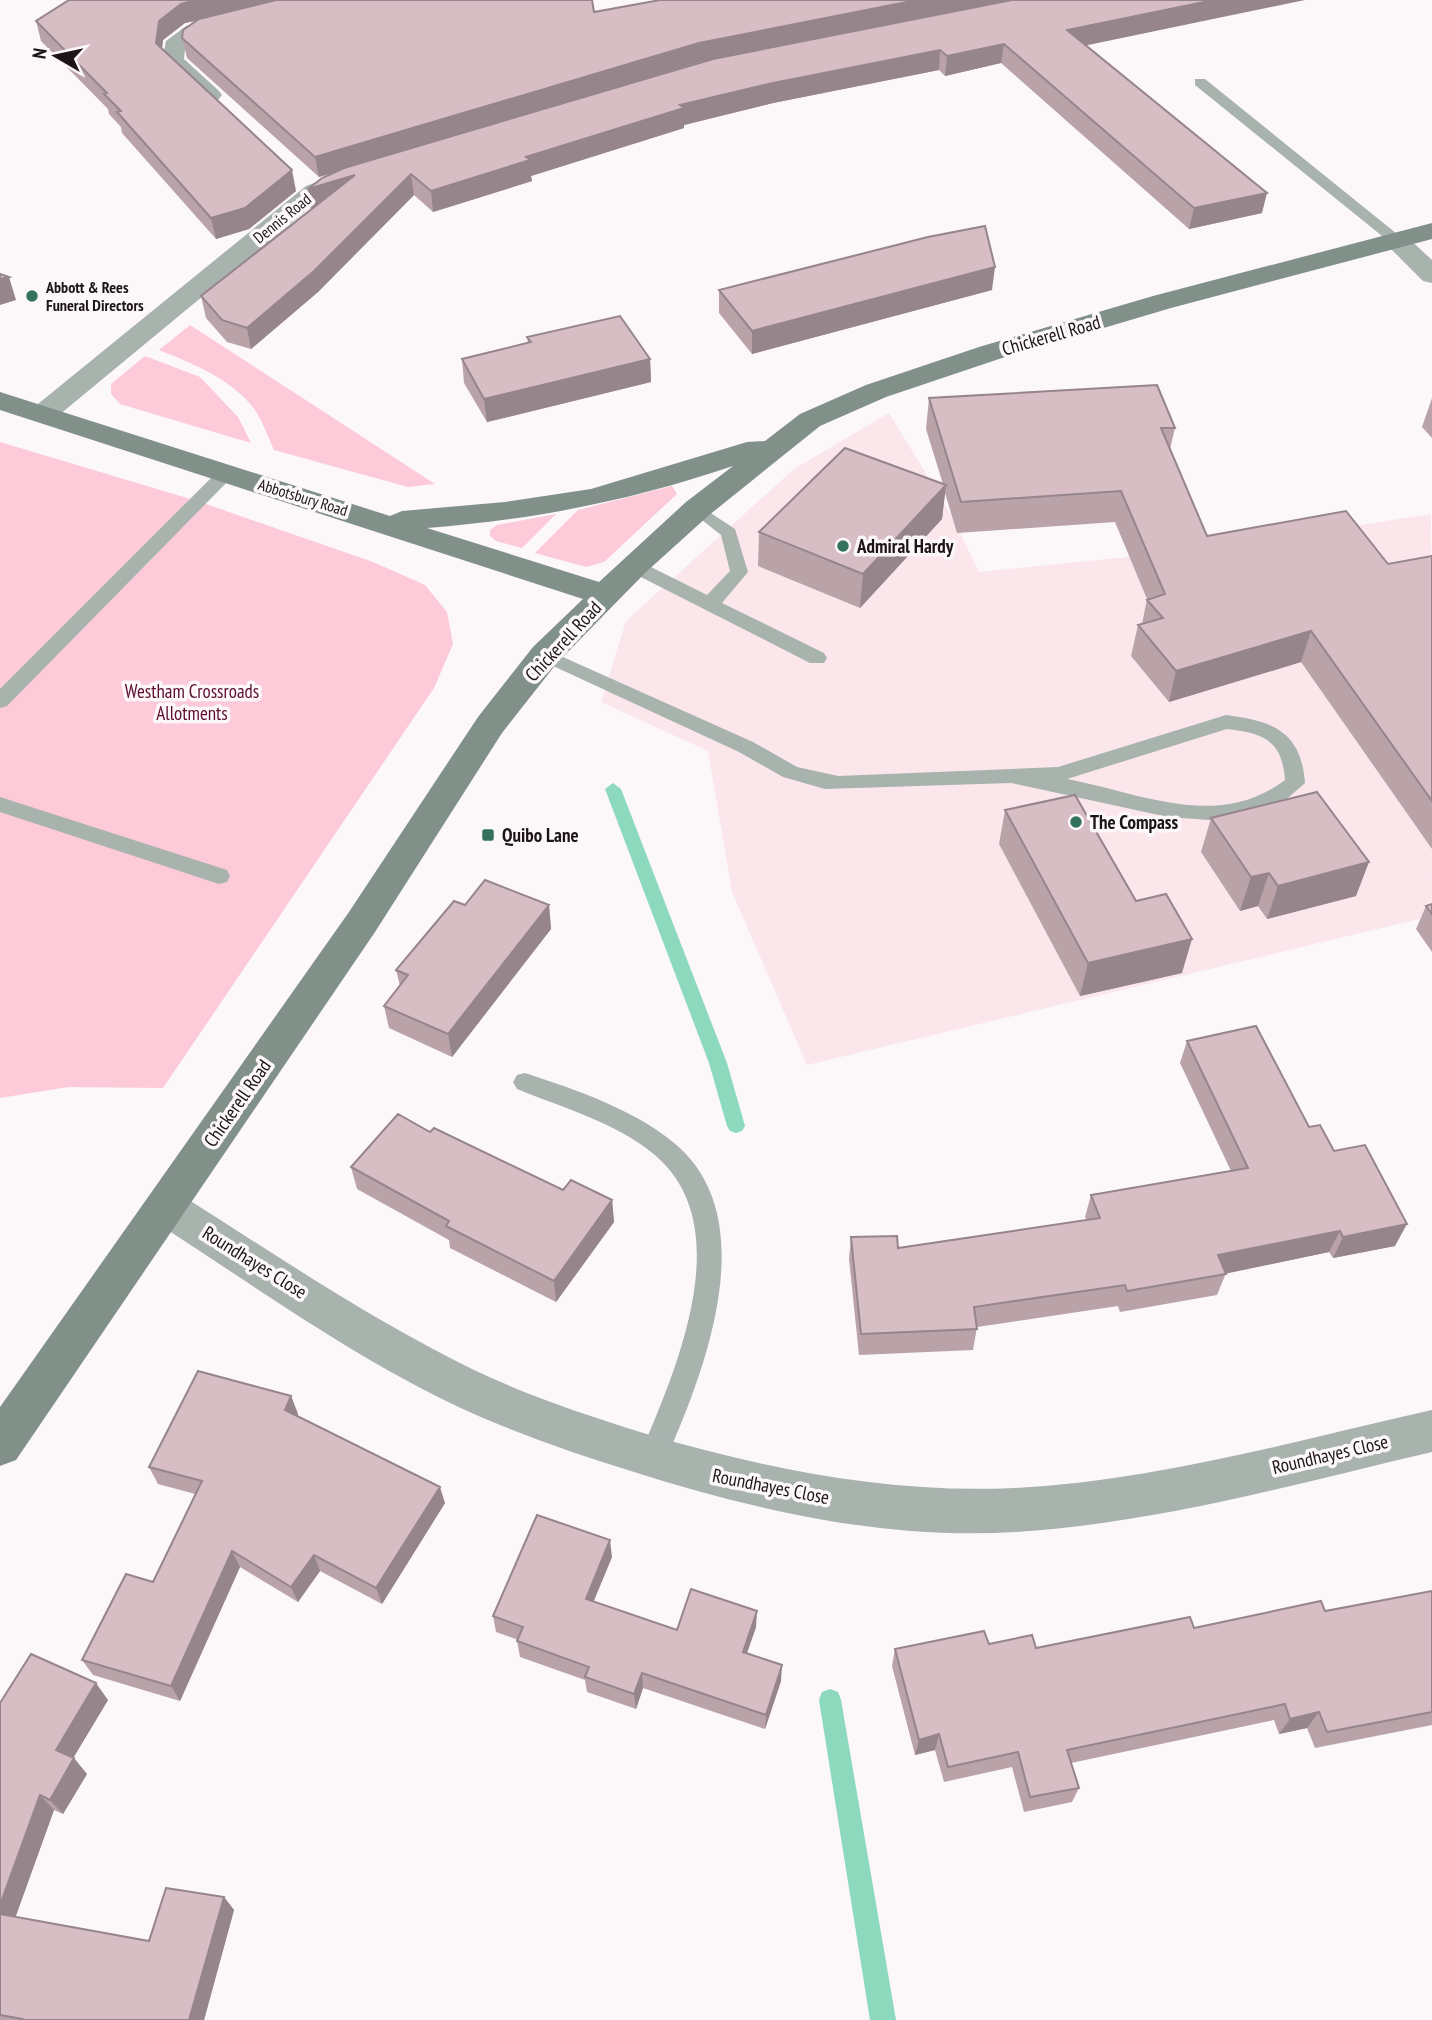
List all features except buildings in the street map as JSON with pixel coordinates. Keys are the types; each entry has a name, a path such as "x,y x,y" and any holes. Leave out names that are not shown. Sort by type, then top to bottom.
{"main road":[{"name":"Chickerell Road","path":"0,1445 362,922 490,725 545,655 634,566 697,509 780,441 810,420 842,404 989,353 1162,302 1432,231"},
{"name":"Abbotsbury Road","path":"0,401 606,595"},
{"path":"379,521 479,516 570,502 680,474 780,441"}],"street":[{"path":"224,107 173,61 174,46 194,31 320,0"},
{"name":"Dennis Road","path":"43,414 315,191 376,169"},
{"path":"295,172 315,191"},
{"path":"1397,240 1432,275"},
{"name":"Roundhayes Close","path":"166,1207 440,1376 537,1418 653,1457 751,1485 806,1496 945,1511 1014,1510 1163,1492 1432,1431"}],"lane":[{"path":"1200,82 1397,240"},
{"path":"0,701 226,473"},
{"path":"697,509 729,533 739,572 710,604"},
{"path":"634,566 817,658"},
{"path":"545,655 746,747 766,762 810,780 838,783 1059,774 1226,722 1251,724 1275,733 1288,748 1295,766 1295,783 1284,794 1266,805 1227,813 1194,814 1162,809 1015,777"},
{"path":"0,804 219,876"},
{"path":"525,1082 645,1136 676,1160 698,1193 710,1233 708,1285 684,1376 653,1457"}],"shaded area":[{"name":"The Compass","path":"889,413 953,518 979,572 1206,549 1431,514 1432,916 807,1065 732,892 708,751 601,702 626,621 794,469"}],"green space":[{"path":"190,325 435,484 408,487 274,450 255,410 246,399 224,381 159,350"},
{"path":"145,356 200,377 238,417 251,443 120,404 111,394 111,384"},
{"name":"Westham Crossroads Allotments","path":"0,442 197,501 373,562 425,585 447,612 453,644 434,688 163,1088 68,1087 0,1098"},
{"path":"672,486 677,494 604,562 586,567 535,553 578,510"},
{"path":"556,514 522,548 496,541 490,536 490,530 497,525"}],"waterway":[{"path":"613,789 718,1063 736,1126"},
{"path":"830,1700 883,2020"}],"place":[{"name":"Abbott & Rees Funeral Directors","path":"32,296"},
{"name":"Admiral Hardy","path":"843,546"},
{"name":"The Compass","path":"1076,822"},
{"name":"Quibo Lane","path":"488,835"}]}
